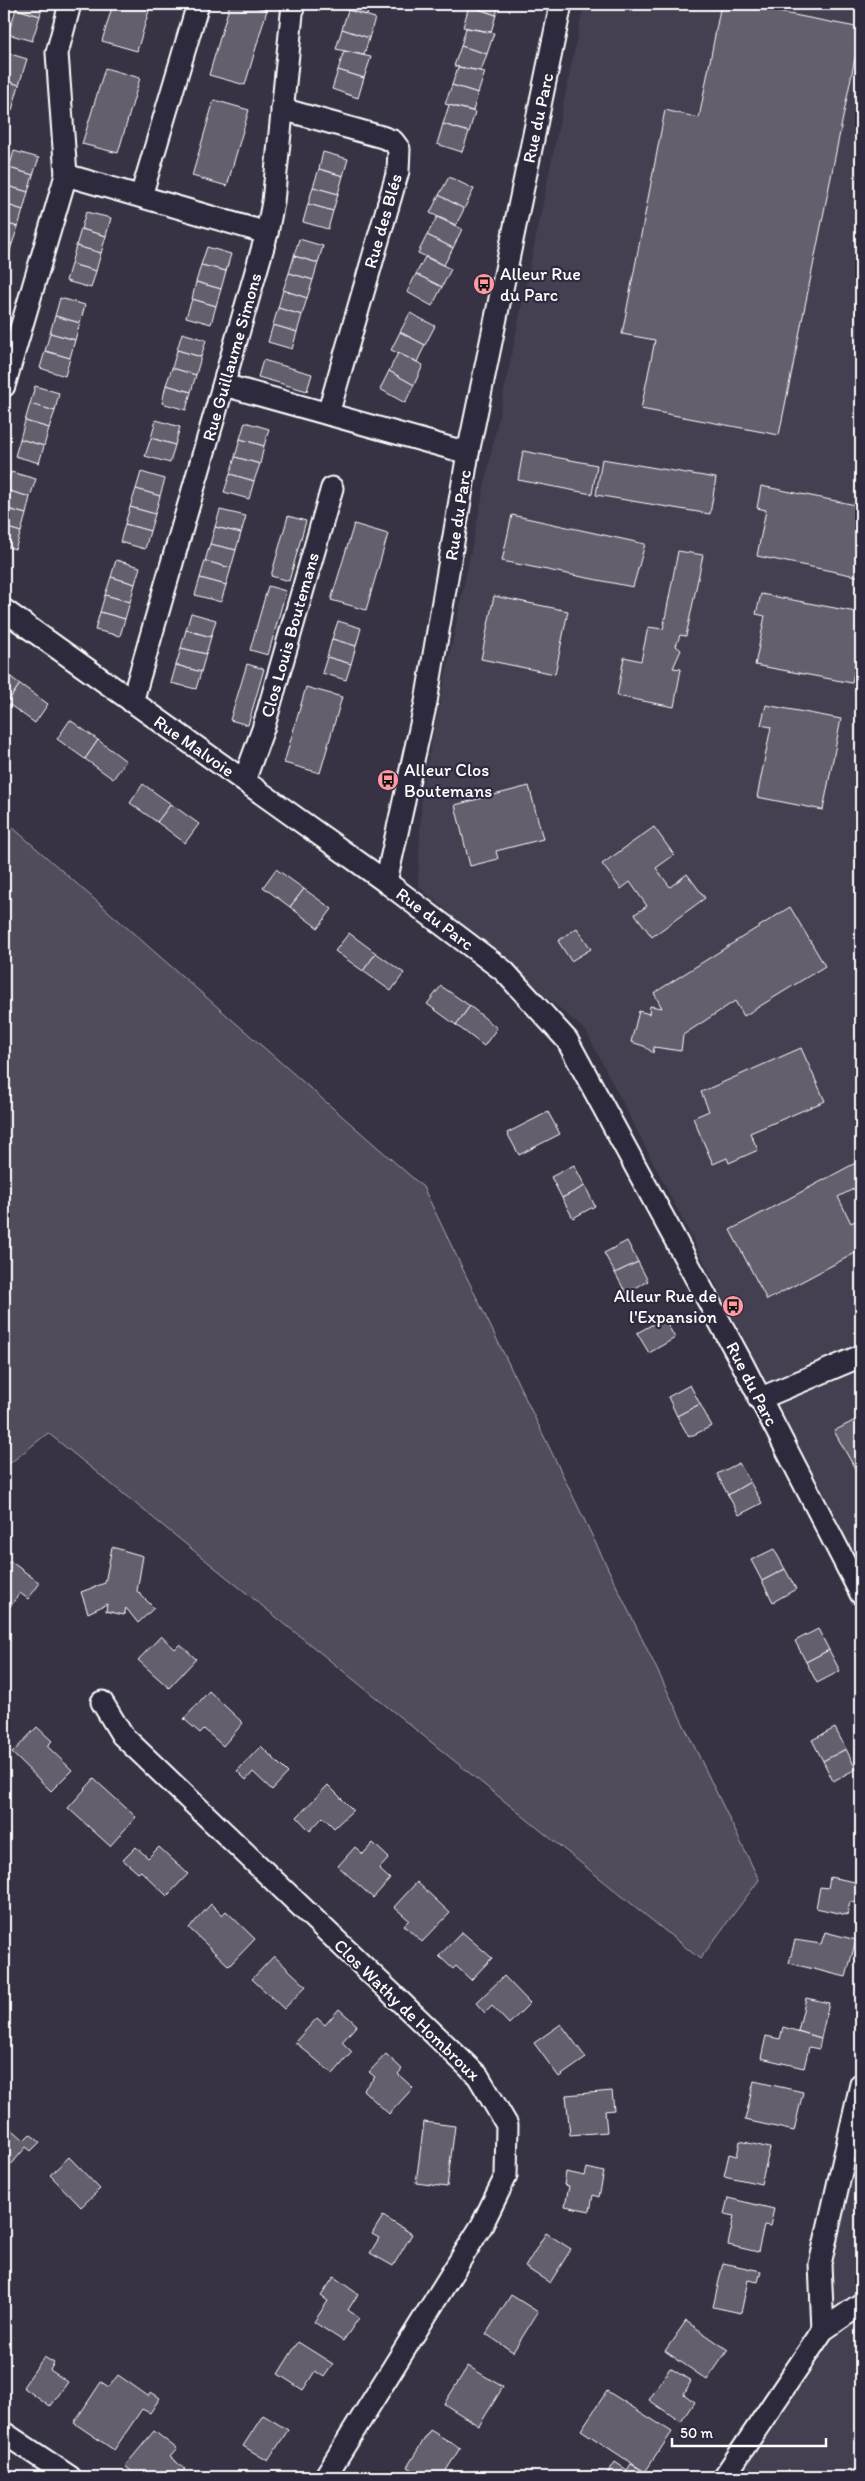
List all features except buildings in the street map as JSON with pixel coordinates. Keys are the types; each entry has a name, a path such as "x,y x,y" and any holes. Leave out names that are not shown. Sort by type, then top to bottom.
{"street":[{"path":"4,386 66,175 57,53 70,4"},
{"path":"141,196 198,4"},
{"name":"Rue Guillaume Simons","path":"132,702 267,233 273,202 293,4"},
{"name":"Rue du Parc","path":"561,4 468,453 426,702 386,882 504,971 567,1040 861,1594"},
{"name":"Rue des Blés","path":"282,109 382,137 393,141 399,149 398,171 328,414"},
{"path":"66,175 267,233"},
{"path":"224,385 468,453"},
{"name":"Clos Louis Boutemans","path":"244,781 264,729 332,488"},
{"name":"Rue Malvoie","path":"4,610 386,882"},
{"path":"759,1399 861,1356"},
{"name":"Clos Wathy de Hombroux","path":"102,1702 122,1735 478,2076 507,2125 506,2176 482,2225 325,2477"},
{"path":"824,2330 820,2264 861,2084"},
{"path":"724,2477 824,2330 861,2304"},
{"path":"6,2439 70,2477"}],"shaded area":[{"path":"584,4 861,4 861,1568 586,1031 418,886 422,789"},
{"path":"4,820 423,1187 759,1880 700,1959 48,1433 4,1468"},
{"path":"861,2134 861,2477 734,2477 796,2388"}],"place":[{"name":"Alleur Rue du Parc","path":"484,284"},
{"name":"Alleur Clos Boutemans","path":"388,780"},
{"name":"Alleur Rue de l'Expansion","path":"733,1306"}]}
